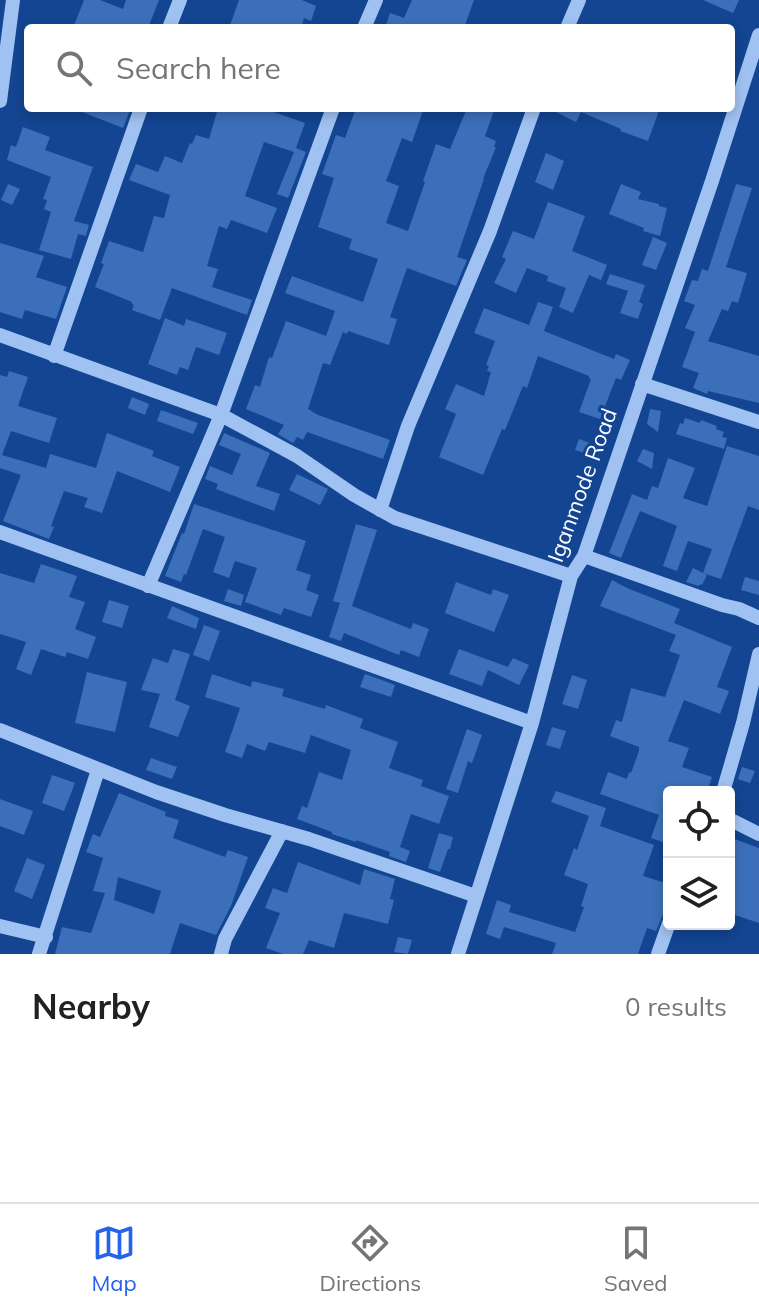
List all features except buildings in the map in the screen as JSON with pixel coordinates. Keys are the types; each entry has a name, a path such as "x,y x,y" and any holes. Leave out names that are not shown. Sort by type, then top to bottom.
{"street":[{"path":"1,94 13,0"},
{"path":"171,24 180,0"},
{"path":"366,24 376,0"},
{"path":"569,24 579,0"},
{"name":"Iganmode Road","path":"735,110 759,36"},
{"path":"54,356 140,112"},
{"path":"148,586 221,415 332,112"},
{"path":"380,510 408,426 490,231 533,112"},
{"name":"Iganmode Road","path":"459,954 532,723 571,576 584,556 734,112"},
{"path":"0,335 221,415 297,456 354,495 395,518 571,576"},
{"path":"642,384 759,422"},
{"path":"0,532 532,723"},
{"path":"584,556 759,618"},
{"path":"725,786 759,654"},
{"path":"0,730 156,792 476,896"},
{"path":"39,954 98,770"},
{"path":"735,822 759,834"},
{"path":"221,954 225,939 282,831"},
{"path":"0,926 46,937"},
{"path":"658,954 667,930"}]}
